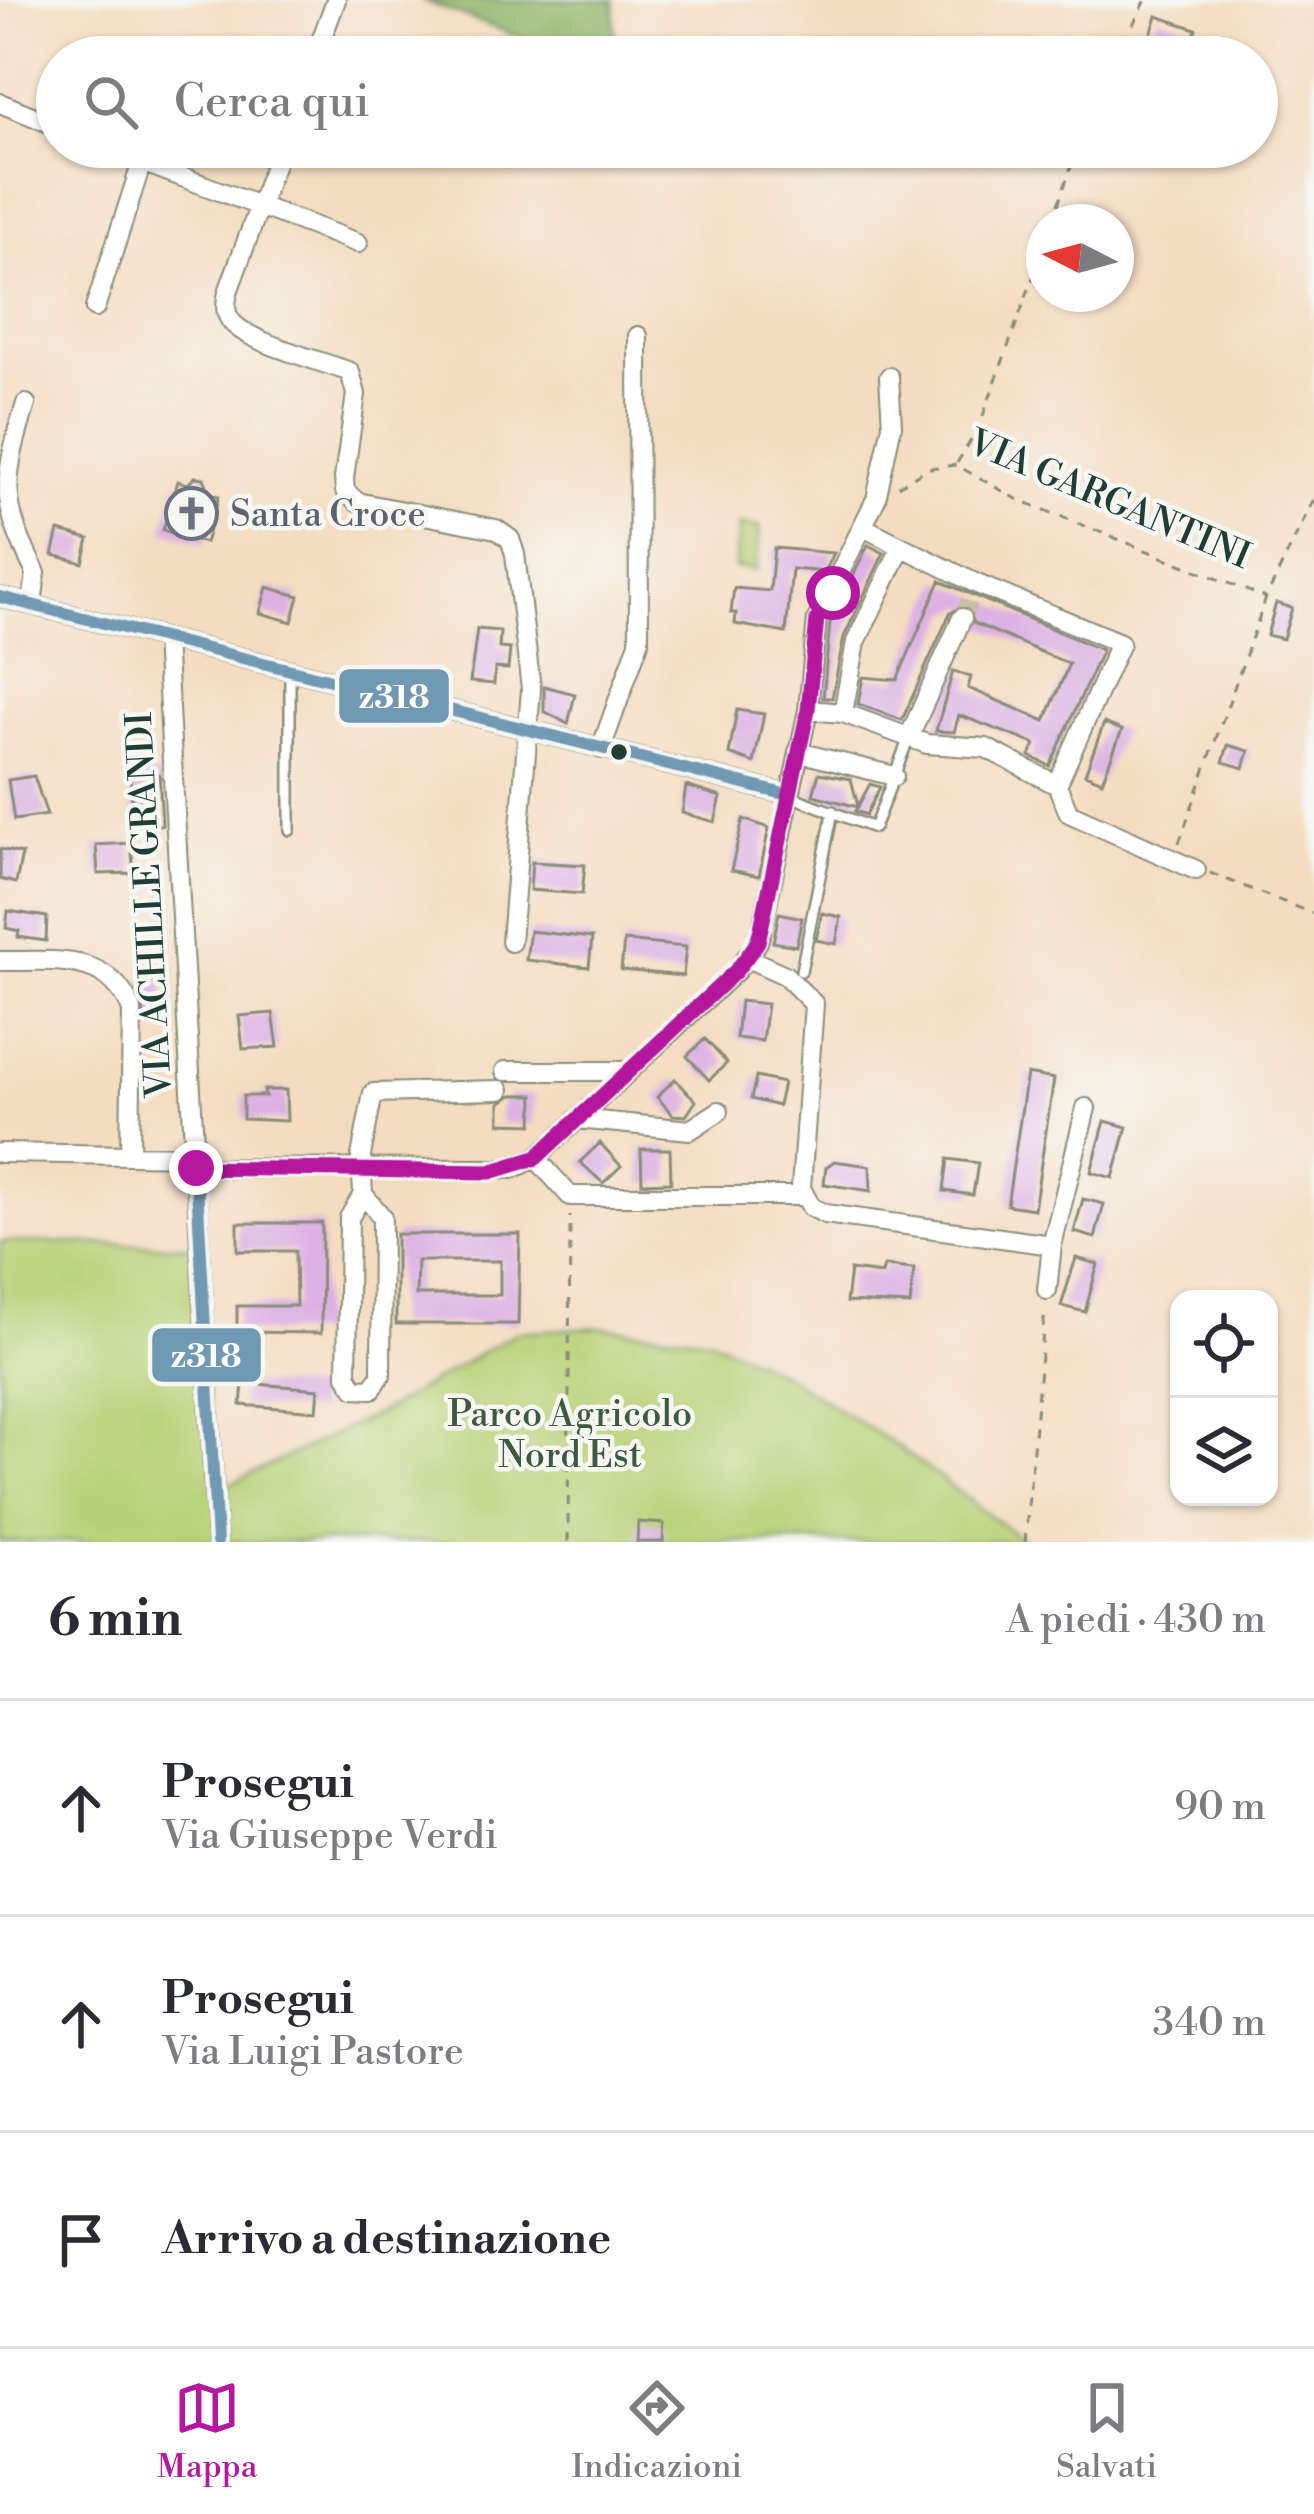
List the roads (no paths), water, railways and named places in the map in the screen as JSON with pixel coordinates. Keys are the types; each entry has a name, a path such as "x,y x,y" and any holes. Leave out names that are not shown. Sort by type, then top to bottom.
{"street":[{"path":"322,36 336,0"},
{"path":"0,103 36,118"},
{"path":"95,308 140,168"},
{"path":"158,168 358,243"},
{"path":"274,168 228,292 230,320 246,333 350,372 356,394 344,478 345,491 357,502 496,529 510,539 531,689 511,941"},
{"path":"602,748 639,642 638,336"},
{"path":"0,1154 130,1155 361,1170 490,1172 536,1158 748,958 763,924 808,710 817,619 876,499 892,425 889,377"},
{"path":"26,404 1,506 7,529 36,573 32,605"},
{"path":"863,527 975,587 1120,643 1057,785"},
{"path":"843,713 856,642 901,548"},
{"path":"0,597 788,795"},
{"path":"910,735 962,618"},
{"name":"VIA ACHILLE GRANDI","path":"166,639 217,1542"},
{"path":"808,710 843,713 927,744 986,748 1057,785 1069,813 1196,870"},
{"path":"798,752 894,776"},
{"path":"748,958 785,975 814,1004 802,1196"},
{"path":"0,962 96,968 113,976 126,994 132,1010 130,1155"},
{"path":"363,1194 349,1218 347,1376 355,1388 372,1389 381,1375 382,1217 363,1194 361,1170 373,1093 629,1070"},
{"path":"1047,1290 1052,1245 1086,1108"},
{"path":"578,1119 690,1130 719,1111"},
{"path":"536,1158 570,1196 802,1196 825,1214 1052,1245"},
{"path":"348,1273 381,1272"}],"lane":[{"path":"290,670 290,830"},
{"path":"788,795 874,828 910,735"},
{"path":"801,971 833,811"}],"tunnel":[{"path":"962,618 974,591"}],"place":[{"name":"Santa Croce","path":"191,513"}],"park label":[{"name":"Parco Agricolo Nord Est","path":"570,1434"}]}
